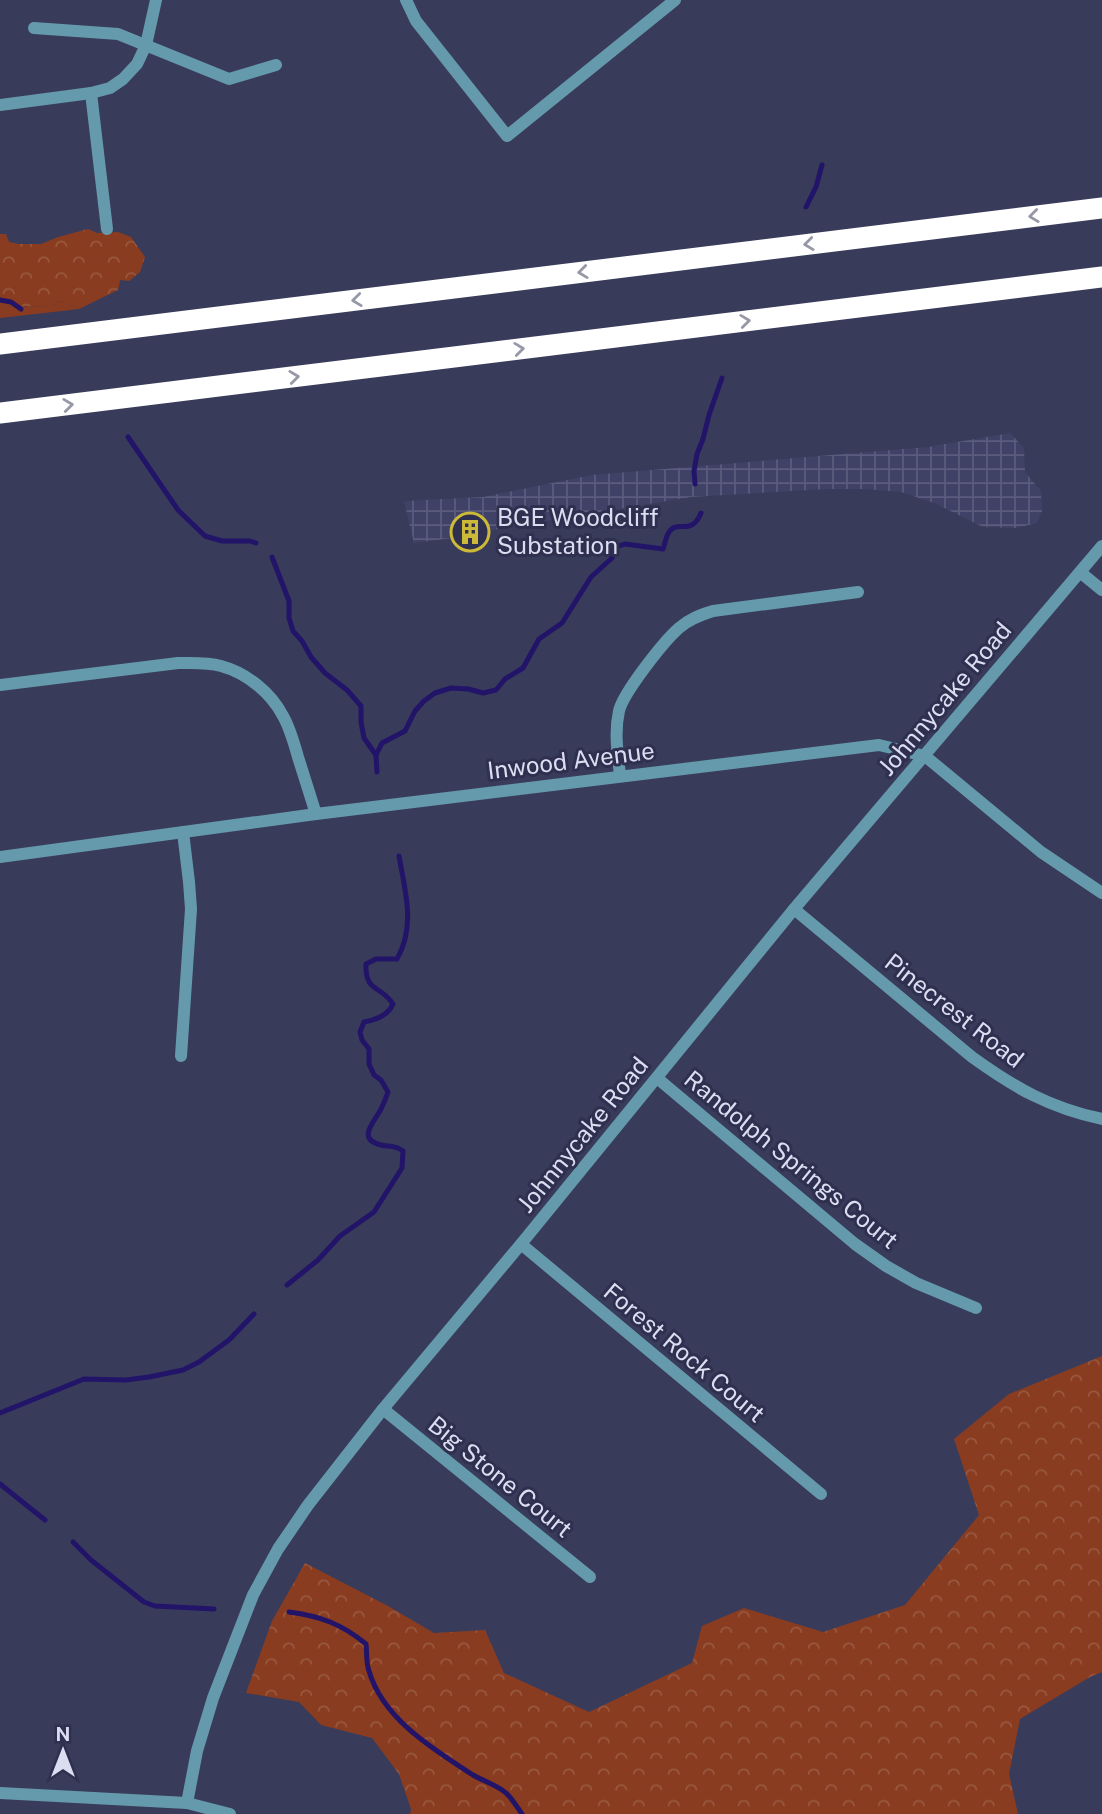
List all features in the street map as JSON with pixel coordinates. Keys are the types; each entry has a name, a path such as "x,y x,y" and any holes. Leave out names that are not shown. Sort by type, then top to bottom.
{"highway":[{"path":"0,344 1102,208"},
{"path":"0,413 1102,277"}],"street":[{"path":"0,105 110,88 137,64 145,45 156,0"},
{"path":"405,0 416,21 507,136 675,0"},
{"path":"34,28 118,34 229,79 276,65"},
{"path":"91,93 107,229"},
{"name":"Johnnycake Road","path":"187,1803 197,1751 213,1698 253,1595 278,1549 308,1505 383,1409 794,909 1102,546"},
{"path":"1080,572 1102,590"},
{"path":"620,776 617,747 619,710 635,682 680,627 694,617 713,611 858,592"},
{"path":"0,685 178,663 211,664 238,671 264,691 284,716 316,814"},
{"name":"Inwood Avenue","path":"0,857 316,814 879,745 925,756 1041,852 1102,893"},
{"path":"181,1056 191,909 183,832"},
{"name":"Pinecrest Road","path":"794,909 1001,1078 1056,1107 1102,1119"},
{"name":"Randolph Springs Court","path":"657,1078 855,1244 916,1283 976,1308"},
{"name":"Forest Rock Court","path":"521,1244 821,1494"},
{"name":"Big Stone Court","path":"383,1409 590,1577"},
{"path":"0,1793 187,1803 230,1814"}],"shaded area":[{"path":"1010,433 1024,448 1025,472 1041,491 1042,511 1037,523 1016,528 983,527 934,503 901,492 827,489 691,497 486,531 487,538 454,543 453,538 414,543 404,501 483,497 592,475 928,447"}],"green space":[{"path":"88,229 97,233 118,232 131,237 145,257 140,272 129,281 120,280 118,290 79,309 60,301 51,306 0,307 0,234 6,234 9,242 41,244"},
{"path":"60,301 79,309 0,318 0,307 51,306"},
{"path":"1102,1356 1102,1672 1020,1719 1009,1774 1018,1814 410,1814 411,1809 399,1774 372,1738 321,1725 299,1702 246,1693 272,1621 305,1563 434,1633 485,1630 504,1673 589,1712 692,1663 702,1626 744,1608 823,1632 905,1605 979,1515 954,1439 1009,1394"}],"waterway":[{"path":"806,207 816,187 822,165"},
{"path":"0,300 11,302 21,309"},
{"path":"695,484 697,454 722,378"},
{"path":"128,437 178,510 205,536 222,541 256,543"},
{"path":"377,772 376,755 382,743 405,731 415,711 435,693 451,688 483,693 496,690 505,679 523,668 539,639 562,623 591,577 612,558 616,547 625,544 663,549 673,528 693,524 701,513"},
{"path":"272,557 289,601 289,618 293,631 325,673 347,690 361,706 364,738 376,755"},
{"path":"287,1285 318,1260 340,1236 374,1212 402,1168 403,1151 373,1142 369,1138 369,1129 388,1092 381,1080 374,1075 369,1064 369,1049 360,1032 364,1022 381,1017 393,1004 368,980 366,964 376,959 397,959 403,947 408,921 399,856"},
{"path":"0,1413 84,1379 126,1380 183,1370 229,1340 254,1314"},
{"path":"0,1484 45,1520"},
{"path":"73,1542 91,1560 144,1602 155,1606 214,1609"},
{"path":"289,1612 330,1622 366,1644 368,1668 376,1688 398,1718 442,1755 502,1790 522,1814"}],"place":[{"name":"BGE Woodcliff Substation","path":"470,532"}]}
